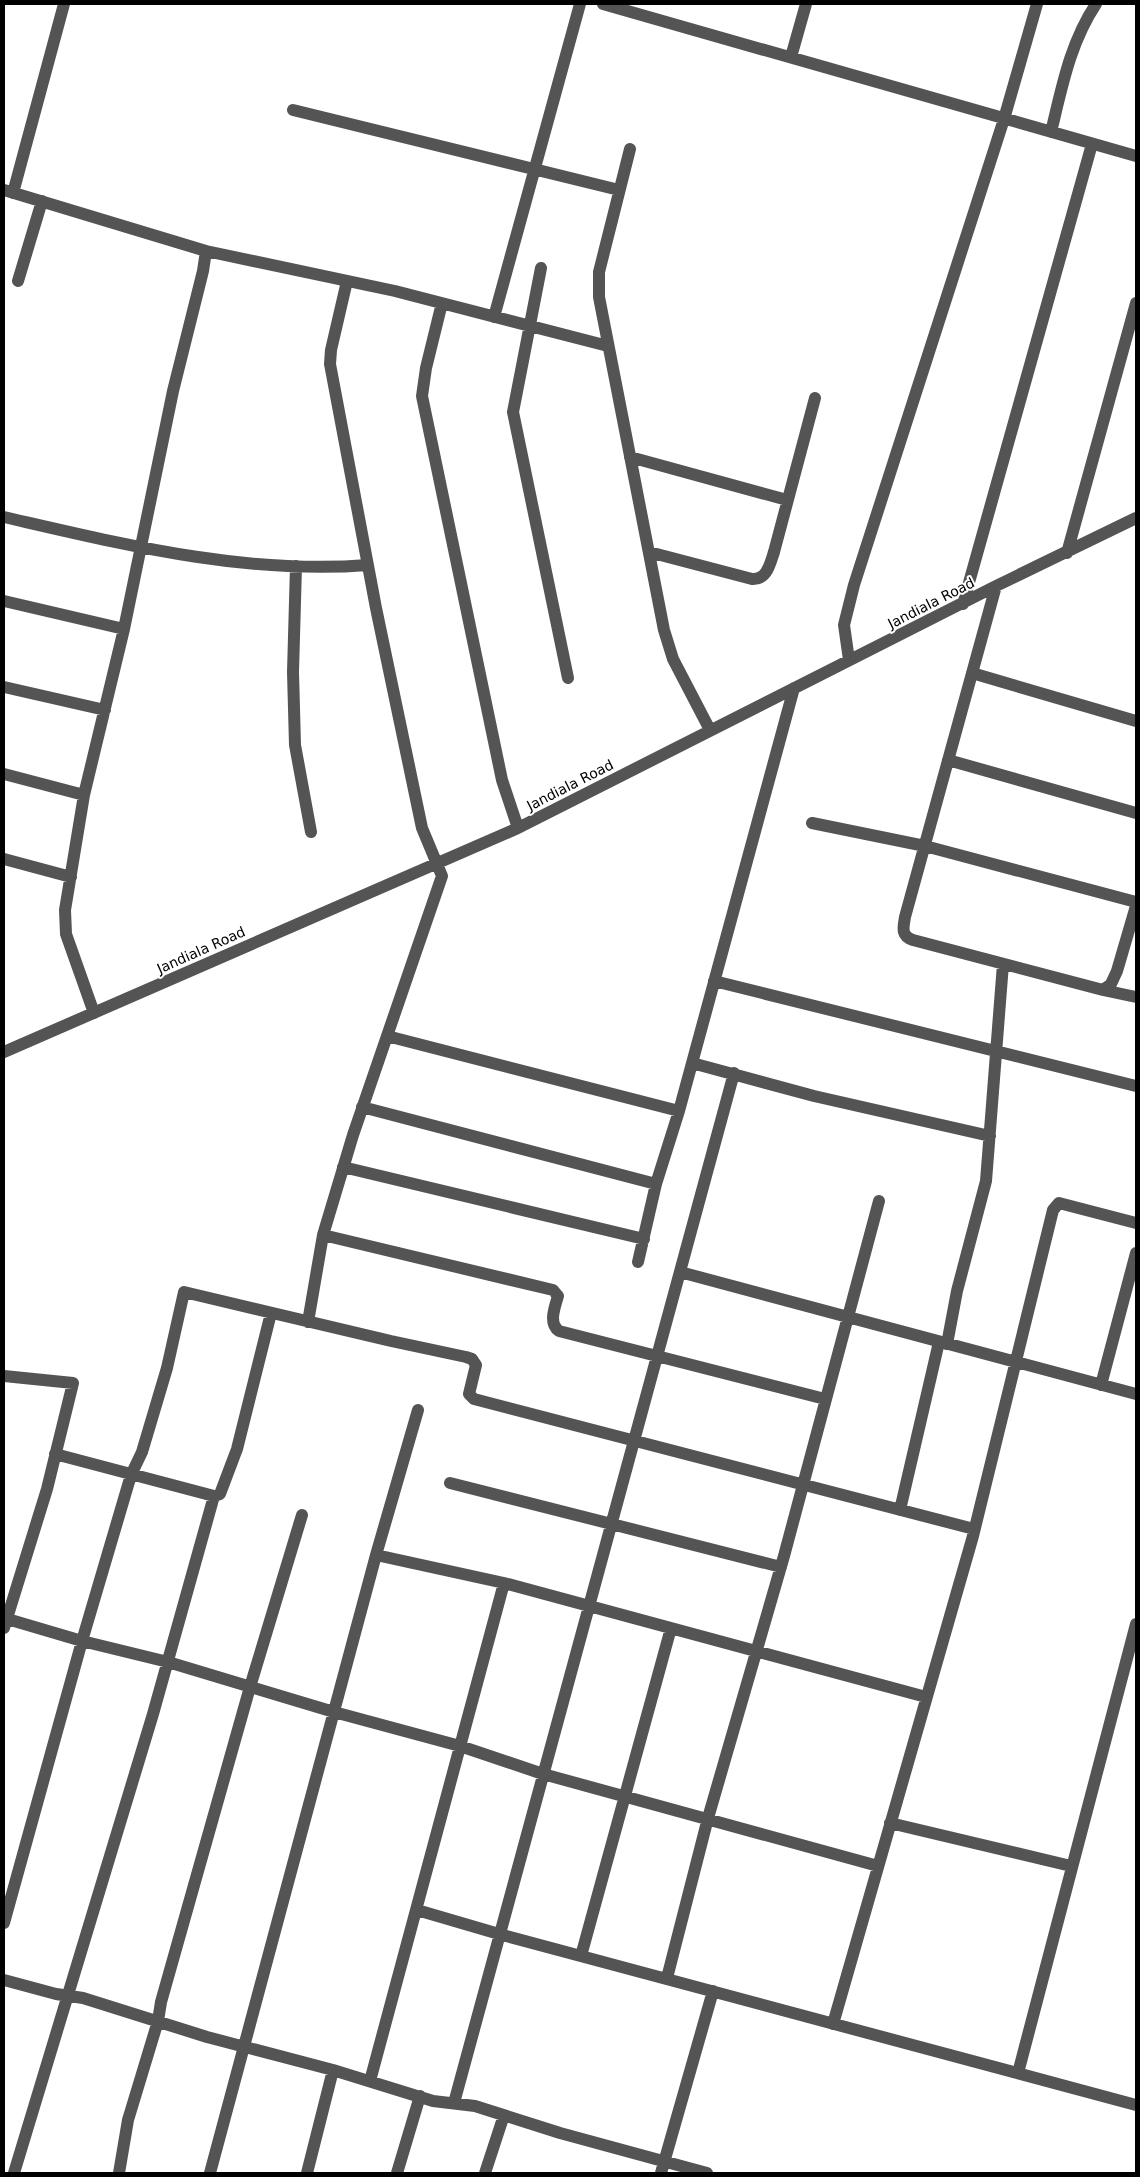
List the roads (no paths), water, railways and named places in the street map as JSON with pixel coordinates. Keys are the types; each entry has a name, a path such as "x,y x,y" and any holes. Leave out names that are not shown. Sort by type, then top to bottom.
{"street":[{"path":"64,4 8,191 206,251 347,281 494,316 608,346"},
{"path":"494,316 536,170 580,4"},
{"path":"603,4 1136,156"},
{"path":"790,57 806,4"},
{"path":"849,660 844,625 854,585 1004,119 1037,4"},
{"path":"1051,132 1068,61 1085,21 1096,4"},
{"path":"293,110 619,190"},
{"path":"963,604 1092,144"},
{"path":"630,148 599,272 599,297 664,630 674,659 710,730"},
{"path":"18,281 42,202"},
{"path":"94,1013 66,934 65,910 84,795 124,629 174,391 203,271 206,251"},
{"path":"541,268 528,325 513,412 568,678"},
{"path":"308,1322 323,1235 343,1168 362,1107 442,876 422,828 368,565 330,364 331,350 347,281"},
{"path":"1067,553 1136,303"},
{"path":"442,304 426,368 422,396 502,780 518,828"},
{"path":"649,552 752,579 761,578 769,567 815,398"},
{"path":"630,457 787,500"},
{"path":"4,516 140,548 231,560 316,568 368,565"},
{"name":"Jandiala Road","path":"4,1052 518,828 996,586 1136,518"},
{"path":"296,566 293,672 296,745 311,832"},
{"path":"996,586 924,846 905,917 903,932 907,938 1136,997"},
{"path":"4,601 124,629"},
{"path":"972,673 1136,722"},
{"path":"4,687 105,710"},
{"path":"638,1262 656,1184 692,1063 794,688"},
{"path":"948,760 1136,813"},
{"path":"4,774 84,795"},
{"path":"812,822 924,846 1136,902"},
{"path":"4,859 71,876"},
{"path":"1103,990 1111,984 1117,971 1136,906"},
{"path":"900,1510 986,1181 1003,964"},
{"path":"714,982 1136,1086"},
{"path":"387,1036 678,1111"},
{"path":"692,1063 814,1096 990,1136"},
{"path":"454,2103 734,1073"},
{"path":"362,1107 656,1184"},
{"path":"343,1168 644,1239"},
{"path":"667,1978 708,1818 781,1567 879,1201"},
{"path":"834,2024 974,1529 1056,1205 1065,1204 1136,1223"},
{"path":"323,1235 553,1290 558,1296 553,1315 554,1325 559,1331 656,1358 825,1399"},
{"path":"1101,1385 1136,1254"},
{"path":"680,1272 1136,1394"},
{"path":"4,1923 82,1641 131,1474 142,1452 167,1368 184,1292 472,1359 476,1365 469,1394 474,1399 974,1529"},
{"path":"55,1454 214,1496 220,1494 237,1449 271,1313"},
{"path":"4,1376 73,1384 47,1489 5,1621 168,1662 334,1712 460,1746 543,1774 878,1866"},
{"path":"210,2173 376,1555 418,1410"},
{"path":"450,1482 781,1567"},
{"path":"14,2173 168,1662 214,1496"},
{"path":"119,2173 128,2120 158,2021 161,2002 250,1686 302,1515"},
{"path":"376,1555 504,1583 926,1697"},
{"path":"370,2081 504,1583"},
{"path":"1018,2073 1136,1624"},
{"path":"581,1956 671,1628"},
{"path":"890,1823 1071,1866"},
{"path":"417,1910 499,1934 1136,2105"},
{"path":"4,1980 56,1994 68,1995 245,2047 333,2070 434,2101 475,2106 662,2167 707,2173"},
{"path":"662,2167 713,1991"},
{"path":"307,2173 333,2070"},
{"path":"397,2173 420,2096"},
{"path":"485,2173 504,2115"}]}
